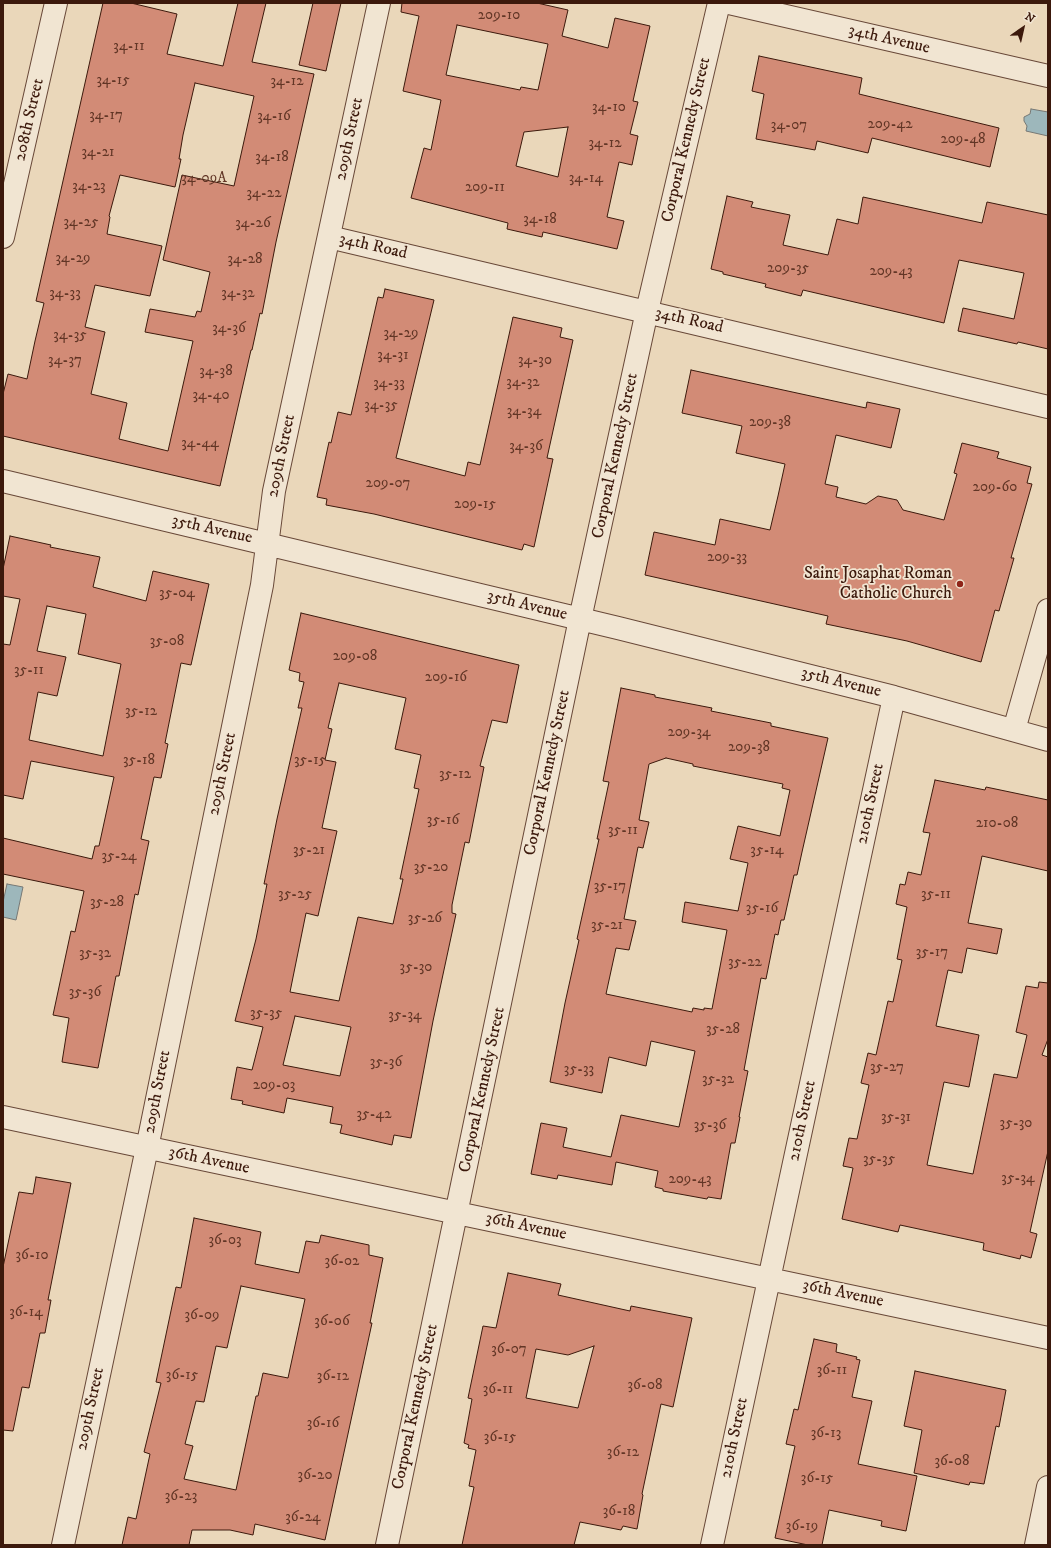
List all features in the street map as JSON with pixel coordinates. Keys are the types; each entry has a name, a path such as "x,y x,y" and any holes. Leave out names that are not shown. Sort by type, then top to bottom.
{"street":[{"name":"208th Street","path":"3,237 56,3"},
{"name":"209th Street","path":"63,1545 147,1148 262,586 274,491 379,3"},
{"name":"Corporal Kennedy Street","path":"387,1545 580,618 647,311 719,3"},
{"name":"34th Avenue","path":"729,3 1048,76"},
{"name":"34th Road","path":"329,237 1048,407"},
{"name":"35th Avenue","path":"3,481 580,618 894,696 1048,740"},
{"path":"1014,730 1048,610"},
{"name":"210th Street","path":"712,1545 894,696"},
{"name":"36th Avenue","path":"3,1117 1048,1338"},
{"path":"1036,1545 1048,1487"}],"water":[{"path":"1031,109 1048,112 1048,136 1026,131 1027,126 1024,121 1024,117 1030,114"},
{"path":"7,884 23,887 16,920 3,917 3,902"}],"building":[{"path":"103,3 131,3 177,14 167,54 223,66 238,3 266,3 252,62 314,74 276,242 262,314 260,313 220,486 3,436 3,394 8,374 27,379 44,303 36,301","holes":["195,83 254,96 234,186 182,175 163,260 210,272 201,312 197,311 195,317 150,309 145,332 193,341 168,451 119,439 127,403 91,394 105,332 85,327 95,285 150,296 162,246 107,234 109,216 120,175 175,187 181,159 179,159 183,135"]},
{"path":"313,3 341,3 326,71 299,65"},
{"path":"402,3 537,3 568,10 562,36 608,48 615,18 650,26 633,101 638,102 630,134 638,136 632,165 619,162 607,217 624,221 617,249 543,232 542,237 507,229 508,223 411,198 424,148 431,150 441,100 403,91 419,16 401,12","holes":["457,25 548,44 538,90 521,87 520,90 446,75","568,127 558,177 516,166 524,132"]},
{"path":"759,56 862,78 859,94 999,128 990,167 872,138 868,153 817,141 815,150 756,139 764,94 752,91"},
{"path":"727,196 753,202 751,207 790,215 783,245 828,255 837,219 858,224 863,197 982,223 987,202 1048,215 1048,349 958,331 963,308 1014,319 1024,273 959,260 944,323 803,290 801,296 765,287 766,284 723,274 723,272 711,269"},
{"path":"385,289 434,300 396,458 465,476 468,462 480,465 513,317 562,328 560,337 573,340 547,458 553,459 534,547 524,544 522,550 374,514 326,505 327,499 317,497 329,442 331,443 338,412 351,415 378,297 383,298"},
{"path":"691,370 866,408 867,402 900,409 891,448 836,435 825,484 838,487 836,497 866,504 878,496 897,500 903,510 944,520 957,474 954,473 962,443 999,452 997,458 1031,467 1027,483 1032,484 1011,558 1014,558 999,611 995,610 981,662 907,641 826,624 828,616 645,575 654,532 715,545 720,519 770,530 778,496 785,464 736,453 742,426 682,413"},
{"path":"10,536 51,545 50,547 100,557 93,587 146,601 153,571 209,584 191,665 181,663 165,743 168,744 161,778 154,777 141,839 149,841 138,895 135,894 119,976 116,976 98,1068 62,1062 69,1018 53,1015 71,931 75,932 84,891 3,874 3,838 92,859 95,846 99,846 114,777 31,761 23,799 3,795 3,644 10,645 20,599 3,596 3,569","holes":["47,606 86,614 78,654 121,664 103,756 29,740 38,692 57,696 66,657 37,651"]},
{"path":"301,613 519,665 507,723 492,720 480,766 484,767 469,843 465,842 452,905 452,913 456,914 433,1021 411,1138 394,1135 392,1145 340,1133 342,1125 330,1123 333,1107 287,1098 284,1113 242,1104 243,1101 231,1099 237,1067 252,1070 263,1027 235,1021 256,939 267,884 264,884 302,708 298,708 304,682 299,681 300,673 289,670","holes":["339,683 406,698 395,749 421,755 414,788 419,789 400,879 403,879 393,924 358,917 339,1001 290,992 306,913 318,916 337,831 322,828 336,762 325,760 332,729 328,728","295,1016 351,1027 340,1076 283,1065"]},
{"path":"621,688 655,695 655,697 712,708 711,711 771,723 771,726 828,738 797,875 794,875 784,920 781,920 778,935 775,934 766,979 761,978 744,1070 748,1071 740,1117 735,1143 731,1143 721,1199 708,1197 707,1199 663,1191 663,1189 655,1187 658,1171 616,1162 612,1185 558,1175 557,1179 531,1174 541,1123 567,1128 563,1147 611,1157 621,1115 679,1127 695,1051 651,1041 646,1066 609,1057 602,1093 550,1082 579,940 577,939 599,839 597,839 609,782 603,781","holes":["666,758 693,764 693,766 783,784 782,788 790,790 780,836 738,826 730,859 748,863 738,911 685,902 682,922 727,930 712,1009 704,1008 704,1010 693,1008 692,1012 606,994 616,948 629,950 636,921 624,919 638,847 643,848 649,822 639,820 649,764"]},
{"path":"935,780 985,790 986,787 1048,800 1048,871 982,856 968,923 1002,929 997,954 967,948 962,973 948,970 936,1026 979,1035 969,1087 944,1082 927,1165 973,1174 994,1074 1017,1078 1027,1035 1016,1032 1026,986 1038,988 1039,982 1048,983 1048,1039 1042,1055 1048,1057 1048,1151 1030,1232 1037,1234 1031,1258 1021,1255 1020,1259 983,1250 984,1243 900,1225 898,1232 842,1219 853,1168 843,1166 849,1138 857,1139 869,1085 861,1083 868,1053 876,1055 888,1001 893,1002 902,960 897,959 907,907 896,904 900,884 905,885 908,872 921,875 930,833 923,832"},
{"path":"36,1177 71,1183 48,1300 51,1300 45,1333 40,1333 29,1388 22,1387 13,1431 3,1430 3,1267 19,1192 33,1194"},
{"path":"194,1218 261,1232 255,1264 299,1273 306,1241 319,1243 321,1235 369,1245 369,1255 383,1258 370,1323 372,1323 325,1540 255,1524 253,1535 230,1530 192,1530 189,1545 122,1545 128,1517 136,1519 150,1454 144,1452 161,1383 156,1382 176,1287 181,1288","holes":["241,1286 305,1299 288,1378 263,1373 258,1396 256,1396 236,1490 184,1479 193,1446 185,1444 196,1401 204,1402 216,1346 227,1348"]},
{"path":"508,1273 561,1284 558,1295 630,1311 631,1306 692,1318 673,1407 661,1404 642,1494 637,1529 623,1526 621,1530 580,1522 574,1545 462,1545 474,1487 469,1486 476,1450 468,1448 469,1445 464,1443 472,1399 468,1398 483,1326 496,1328","holes":["594,1346 578,1408 526,1398 536,1349 568,1355"]},
{"path":"814,1339 837,1344 836,1352 857,1357 856,1359 860,1360 852,1397 872,1401 858,1464 917,1476 906,1531 881,1526 882,1521 829,1510 822,1545 808,1545 775,1538 795,1446 786,1444 794,1409 798,1410"},
{"path":"915,1371 1006,1390 999,1427 996,1426 984,1484 970,1482 969,1485 914,1473 922,1430 904,1426"}],"place":[{"name":"Saint Josaphat Roman Catholic Church","path":"960,584"}]}
